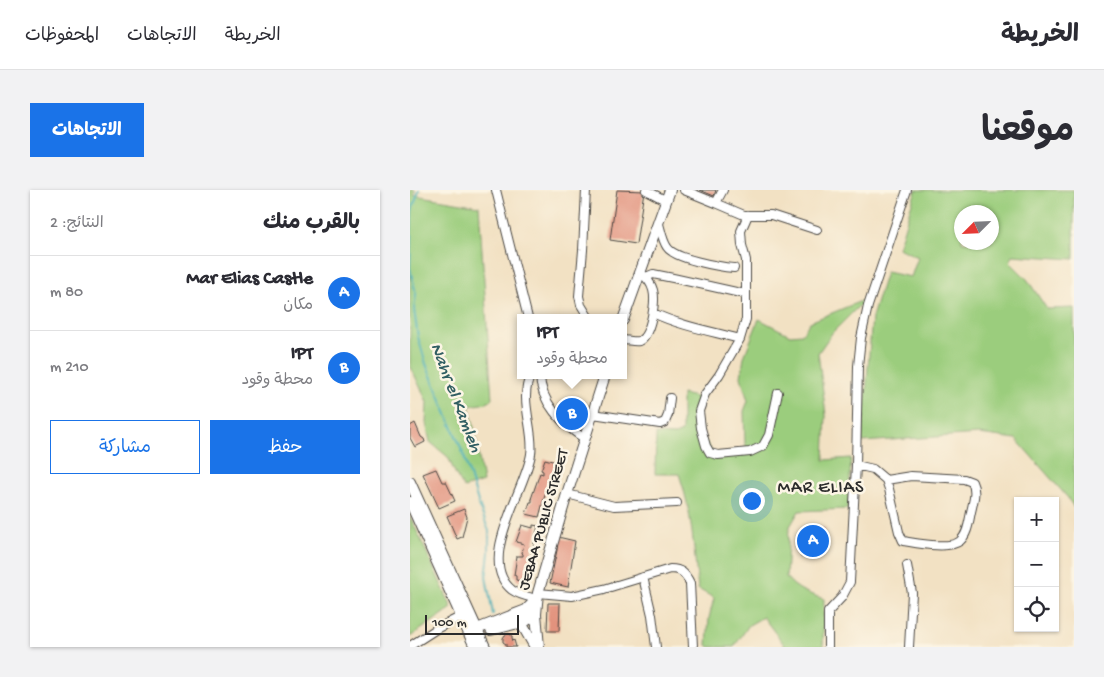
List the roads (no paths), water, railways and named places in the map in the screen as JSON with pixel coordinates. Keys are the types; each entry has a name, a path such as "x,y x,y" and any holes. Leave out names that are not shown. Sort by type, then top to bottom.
{"main road":[{"path":"626,314 643,275 658,221 670,190"},
{"name":"JEBAA PUBLIC STREET","path":"537,647 537,596 566,494 604,379"},
{"path":"410,482 467,617 478,636"},
{"path":"410,502 467,617 485,647"},
{"path":"478,636 526,610 537,596"},
{"path":"478,636 529,620 536,614"},
{"path":"518,623 524,628 537,647"}],"street":[{"path":"496,190 527,314"},
{"path":"586,190 579,296 587,314"},
{"path":"646,190 665,200"},
{"path":"684,190 744,215 771,215 817,230"},
{"path":"716,203 723,190"},
{"path":"828,647 828,612 842,597 850,582 856,465 858,366 861,338 868,306 907,190"},
{"path":"748,215 741,231 746,260 746,319 740,339 700,405 700,428 710,453 718,455 750,452 763,446 769,435 778,393"},
{"path":"658,221 664,242 670,251 707,265 734,268"},
{"path":"643,275 653,274 745,294"},
{"path":"627,340 638,341 646,335 653,313 652,289 649,280 643,275"},
{"path":"653,313 688,327 740,339"},
{"path":"530,379 527,396 532,452 528,471 502,537 499,565 503,578 511,589 537,596 572,596 604,589 670,569 677,569 686,574 690,583 693,647"},
{"path":"540,379 540,386 544,396 566,425 585,439"},
{"path":"593,414 660,424 665,422 668,415 670,398"},
{"path":"856,465 873,470 886,480 902,541 952,545 960,541 964,536 968,528 975,492 972,482 964,479 911,476 886,480"},
{"path":"566,494 614,506 676,503"},
{"path":"907,565 912,593 909,647"},
{"path":"643,577 652,615 656,647"},
{"path":"410,646 433,631 467,617"}],"waterway":[{"name":"Nahr el Kamleh","path":"419,190 412,211 410,268 416,294 414,310 418,337 426,364 463,453 489,531 486,577 493,614"}],"place":[{"name":"IPT","path":"572,414"},
{"name":"Mar Elias Castle","path":"813,541"}],"district":[{"name":"MAR ELIAS","path":"821,488"}]}
